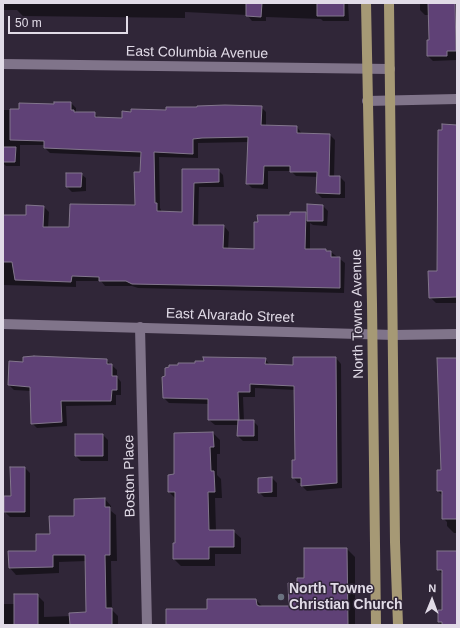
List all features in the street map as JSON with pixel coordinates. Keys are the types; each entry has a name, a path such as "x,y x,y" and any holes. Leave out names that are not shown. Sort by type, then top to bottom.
{"main road":[{"name":"North Towne Avenue","path":"366,3 366,70 373,334 376,625"},
{"path":"389,3 394,335 395,542 398,625"}],"street":[{"name":"East Columbia Avenue","path":"3,64 366,70 390,69"},
{"path":"367,101 457,99"},
{"name":"East Alvarado Street","path":"3,324 394,335 457,334"},
{"name":"Boston Place","path":"140,327 147,625"}],"building":[{"path":"246,3 262,3 261,17 246,16"},
{"path":"317,3 344,3 344,16 317,16"},
{"path":"428,3 455,3 456,51 447,51 447,56 427,56 427,40 429,40"},
{"path":"54,102 71,102 71,110 74,110 74,112 95,112 95,117 122,118 122,111 131,112 131,109 166,110 166,107 225,105 262,106 261,125 297,126 297,133 330,134 329,176 340,176 340,194 316,193 317,172 290,172 290,166 264,166 263,184 246,184 248,137 202,138 193,139 193,154 154,152 155,203 157,203 157,211 182,212 182,169 219,169 219,182 194,183 193,225 224,225 223,248 254,249 254,222 258,222 257,215 290,215 290,212 306,212 305,249 326,249 326,251 331,251 331,257 340,257 340,288 132,284 126,281 99,281 99,277 72,276 71,282 15,280 12,262 3,262 3,215 26,215 26,205 44,206 43,227 69,227 70,204 135,205 134,172 140,172 141,152 44,148 44,141 10,140 10,109 19,109 19,103 54,104"},
{"path":"442,124 457,125 457,297 429,298 428,271 437,271 438,130 442,130"},
{"path":"3,147 16,147 15,162 3,162"},
{"path":"66,173 82,173 81,187 66,187"},
{"path":"307,204 323,205 323,221 307,221"},
{"path":"34,356 107,359 107,364 112,364 112,376 117,376 117,390 112,390 111,401 61,401 62,422 31,424 30,387 8,385 9,361 23,362 23,357"},
{"path":"203,357 266,358 265,364 293,365 293,357 336,357 337,483 301,486 301,478 292,478 292,460 295,460 294,386 250,384 250,392 238,392 239,420 208,420 208,399 163,398 162,377 165,376 165,368 169,367 169,365 178,365 178,363 195,363 195,361 204,361"},
{"path":"437,358 457,358 457,519 442,519 442,491 437,491 437,470 441,470"},
{"path":"238,420 254,420 254,436 237,436"},
{"path":"213,432 214,447 210,447 211,471 214,471 215,492 208,492 209,530 234,530 234,547 209,547 209,559 173,559 173,543 175,543 175,492 168,492 168,475 174,474 174,433"},
{"path":"75,434 103,434 103,456 75,456"},
{"path":"10,467 25,467 25,512 4,512 4,496 11,496"},
{"path":"272,477 272,492 258,493 258,478"},
{"path":"105,498 105,507 110,507 110,555 105,555 106,608 112,608 112,625 70,625 69,613 86,612 85,555 53,555 53,567 9,568 8,551 36,551 36,534 50,534 49,516 74,516 74,499"},
{"path":"304,548 347,548 348,625 166,625 166,609 207,609 207,599 256,599 257,605 259,606 289,606 288,583 297,583 297,578 304,578"},
{"path":"437,551 457,551 457,625 442,625 442,622 438,622 438,610 442,610 442,570 437,570"},
{"path":"14,594 38,594 38,625 14,625"}],"place":[{"name":"North Towne Christian Church","path":"281,597"}]}
